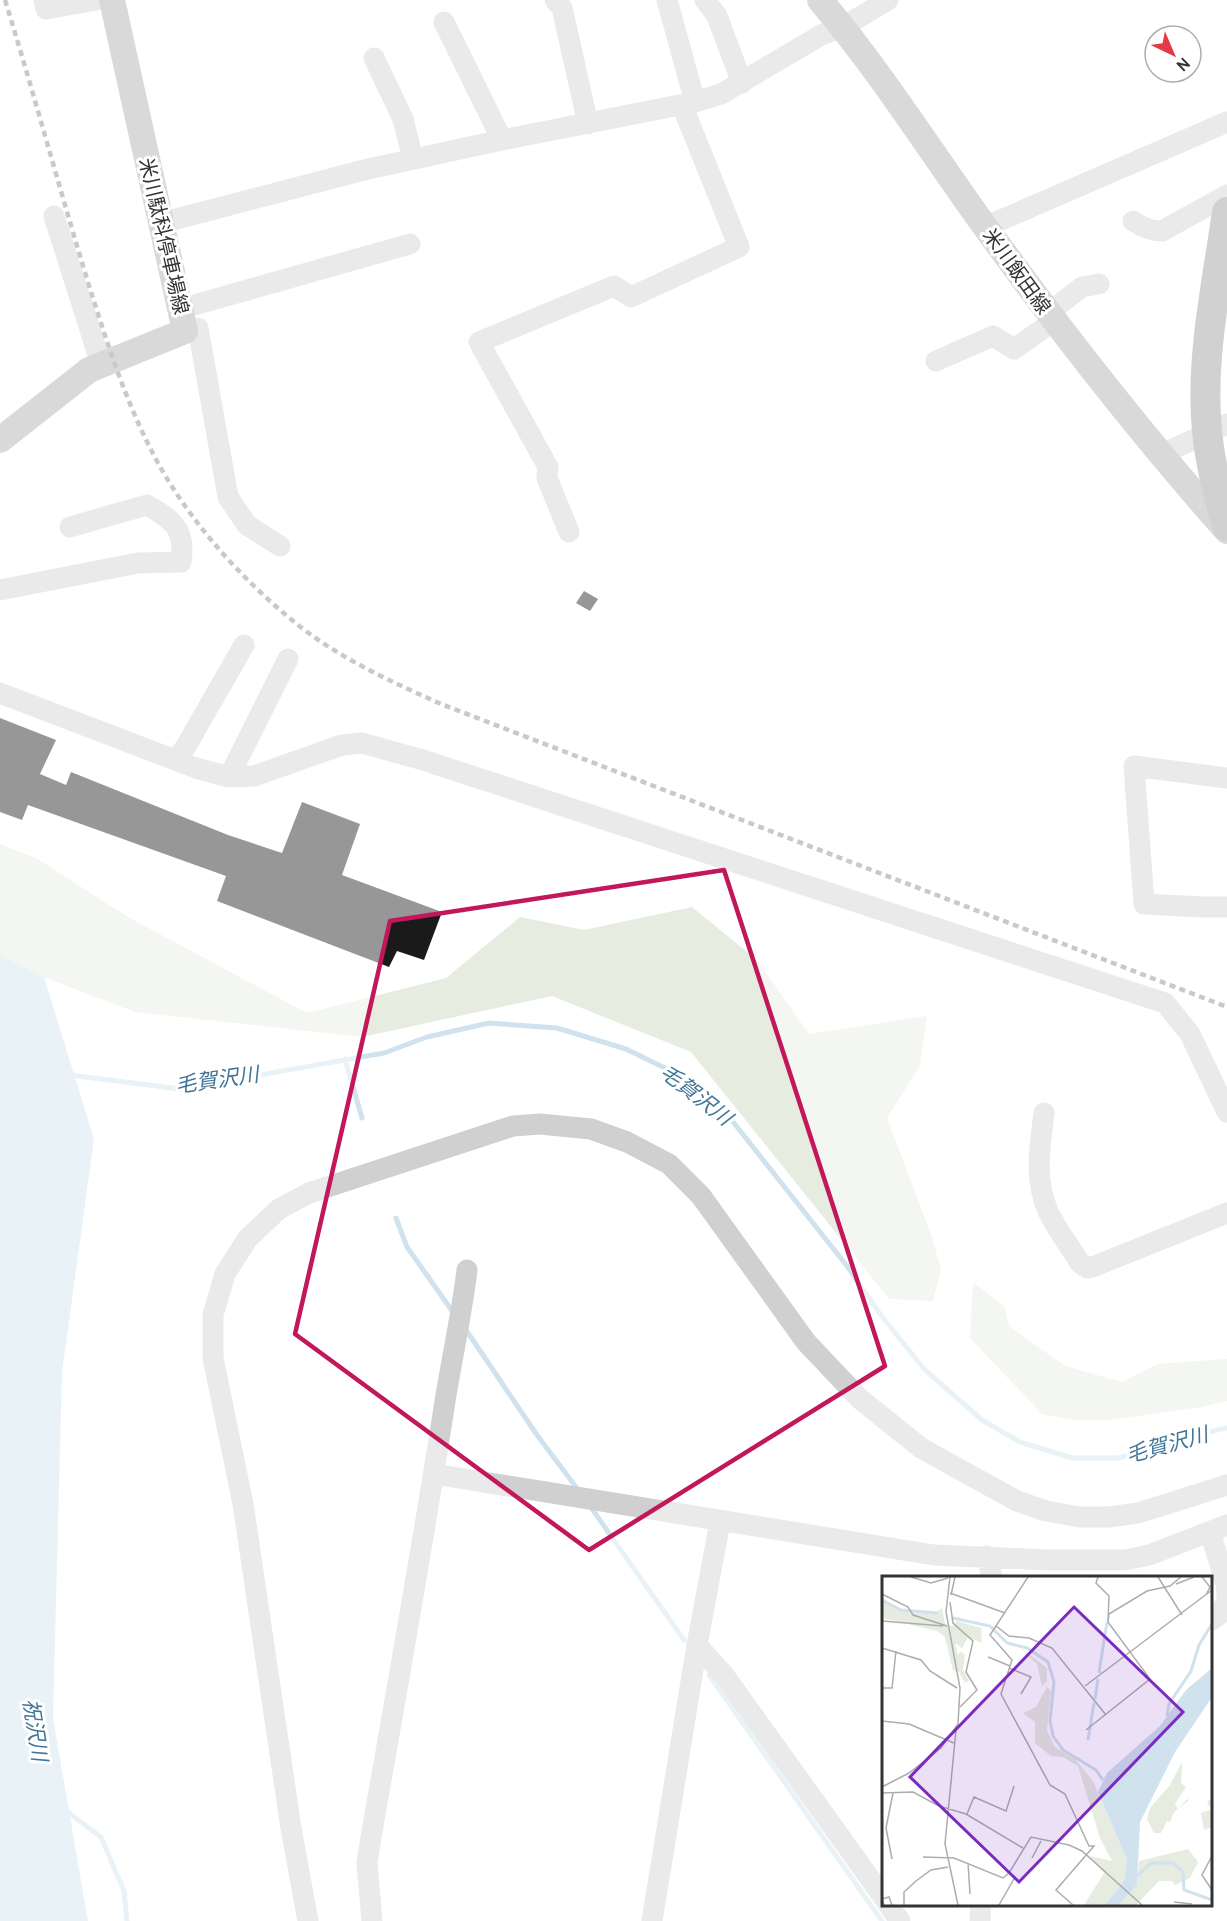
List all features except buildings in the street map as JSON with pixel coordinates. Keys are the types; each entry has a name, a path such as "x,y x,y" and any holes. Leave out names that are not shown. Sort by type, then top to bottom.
{"highway":[{"path":"1227,212 1209,346 1217,428 1218,493 1227,526"}],"main road":[{"name":"米川駄科停車場線","path":"0,440 89,370 182,320 112,0"},
{"name":"米川飯田線","path":"820,0 843,27 1051,317 1160,455 1227,531"}],"street":[{"path":"44,0 46,9 97,0"},
{"path":"555,0 561,8 588,123"},
{"path":"569,532 547,478 548,467 479,342 614,286 632,297 739,247 688,104 667,0"},
{"path":"705,0 717,16 742,83"},
{"path":"161,223 368,169 688,104 722,94 823,34 843,27 888,0"},
{"path":"444,22 502,140"},
{"path":"374,58 403,120 413,159"},
{"path":"985,227 1227,122"},
{"path":"1133,221 1153,231 1162,231 1227,195"},
{"path":"54,216 101,364"},
{"path":"182,320 410,244"},
{"path":"936,361 993,336 1014,349 1082,287 1099,284"},
{"path":"182,320 198,328 228,497 247,525 280,546"},
{"path":"1160,455 1217,428"},
{"path":"0,590 138,563 181,562 183,547 180,533 170,518 147,505 70,527"},
{"path":"175,760 185,748 244,645"},
{"path":"229,777 288,659"},
{"path":"0,693 175,760 229,777 255,776 342,745 362,743 423,760 1154,999 1165,1003 1190,1034 1227,1112"},
{"path":"1227,778 1134,766 1144,904 1227,907"},
{"path":"1044,1113 1038,1167 1048,1212 1080,1263 1088,1268 1227,1213"},
{"path":"308,1921 291,1828 243,1504 213,1358 213,1315 225,1274 248,1238 279,1209 309,1193 513,1126 540,1124 591,1129 627,1142 669,1164 701,1196 806,1342 860,1399 921,1448 986,1485 1017,1501 1046,1511 1080,1517 1109,1517 1138,1513 1227,1485"},
{"path":"372,1921 367,1863 456,1333 463,1306 467,1270"},
{"path":"434,1474 933,1555 1048,1560 1125,1560 1149,1555 1218,1529 1227,1591 1219,1615 1212,1620"},
{"path":"652,1921 697,1645 720,1522"},
{"path":"987,1556 992,1576"},
{"path":"697,1645 724,1675 882,1895"},
{"path":"889,1906 900,1921"},
{"path":"980,1921 981,1906"}],"highlighted area":[{"path":"724,870 885,1366 589,1550 295,1334 390,921"}],"shaded area":[{"path":"0,844 36,858 128,917 307,1013 446,978 520,917 584,930 692,907 757,960 809,1034 927,1016 920,1066 887,1118 932,1237 941,1270 933,1301 889,1299 691,1052 552,996 362,1037 135,1012 44,977 0,955"},
{"path":"973,1282 1005,1307 1009,1326 1065,1366 1122,1382 1157,1364 1227,1359 1227,1401 1202,1407 1110,1420 1075,1420 1042,1414 970,1338"}],"water":[{"path":"0,955 44,977 94,1139 62,1373 53,1718 88,1921 0,1921"}],"waterway":[{"name":"毛賀沢川","path":"70,1075 180,1089 384,1053 427,1037 489,1023 557,1028 626,1049 675,1073 705,1095 730,1118 847,1266 880,1314 924,1369 982,1420 1020,1442 1072,1458 1119,1458 1227,1428"},
{"path":"345,1059 362,1118"},
{"path":"396,1218 407,1247 455,1315"},
{"path":"464,1327 537,1435 579,1491"},
{"path":"590,1506 684,1640"},
{"path":"709,1675 882,1921"},
{"name":"祝沢川","path":"65,1810 101,1837 124,1891 127,1921"}],"railway":[{"path":"5,0 91,292 115,363 143,433 179,498 209,538 243,575 298,625 349,659 441,704 1227,1007"}]}
